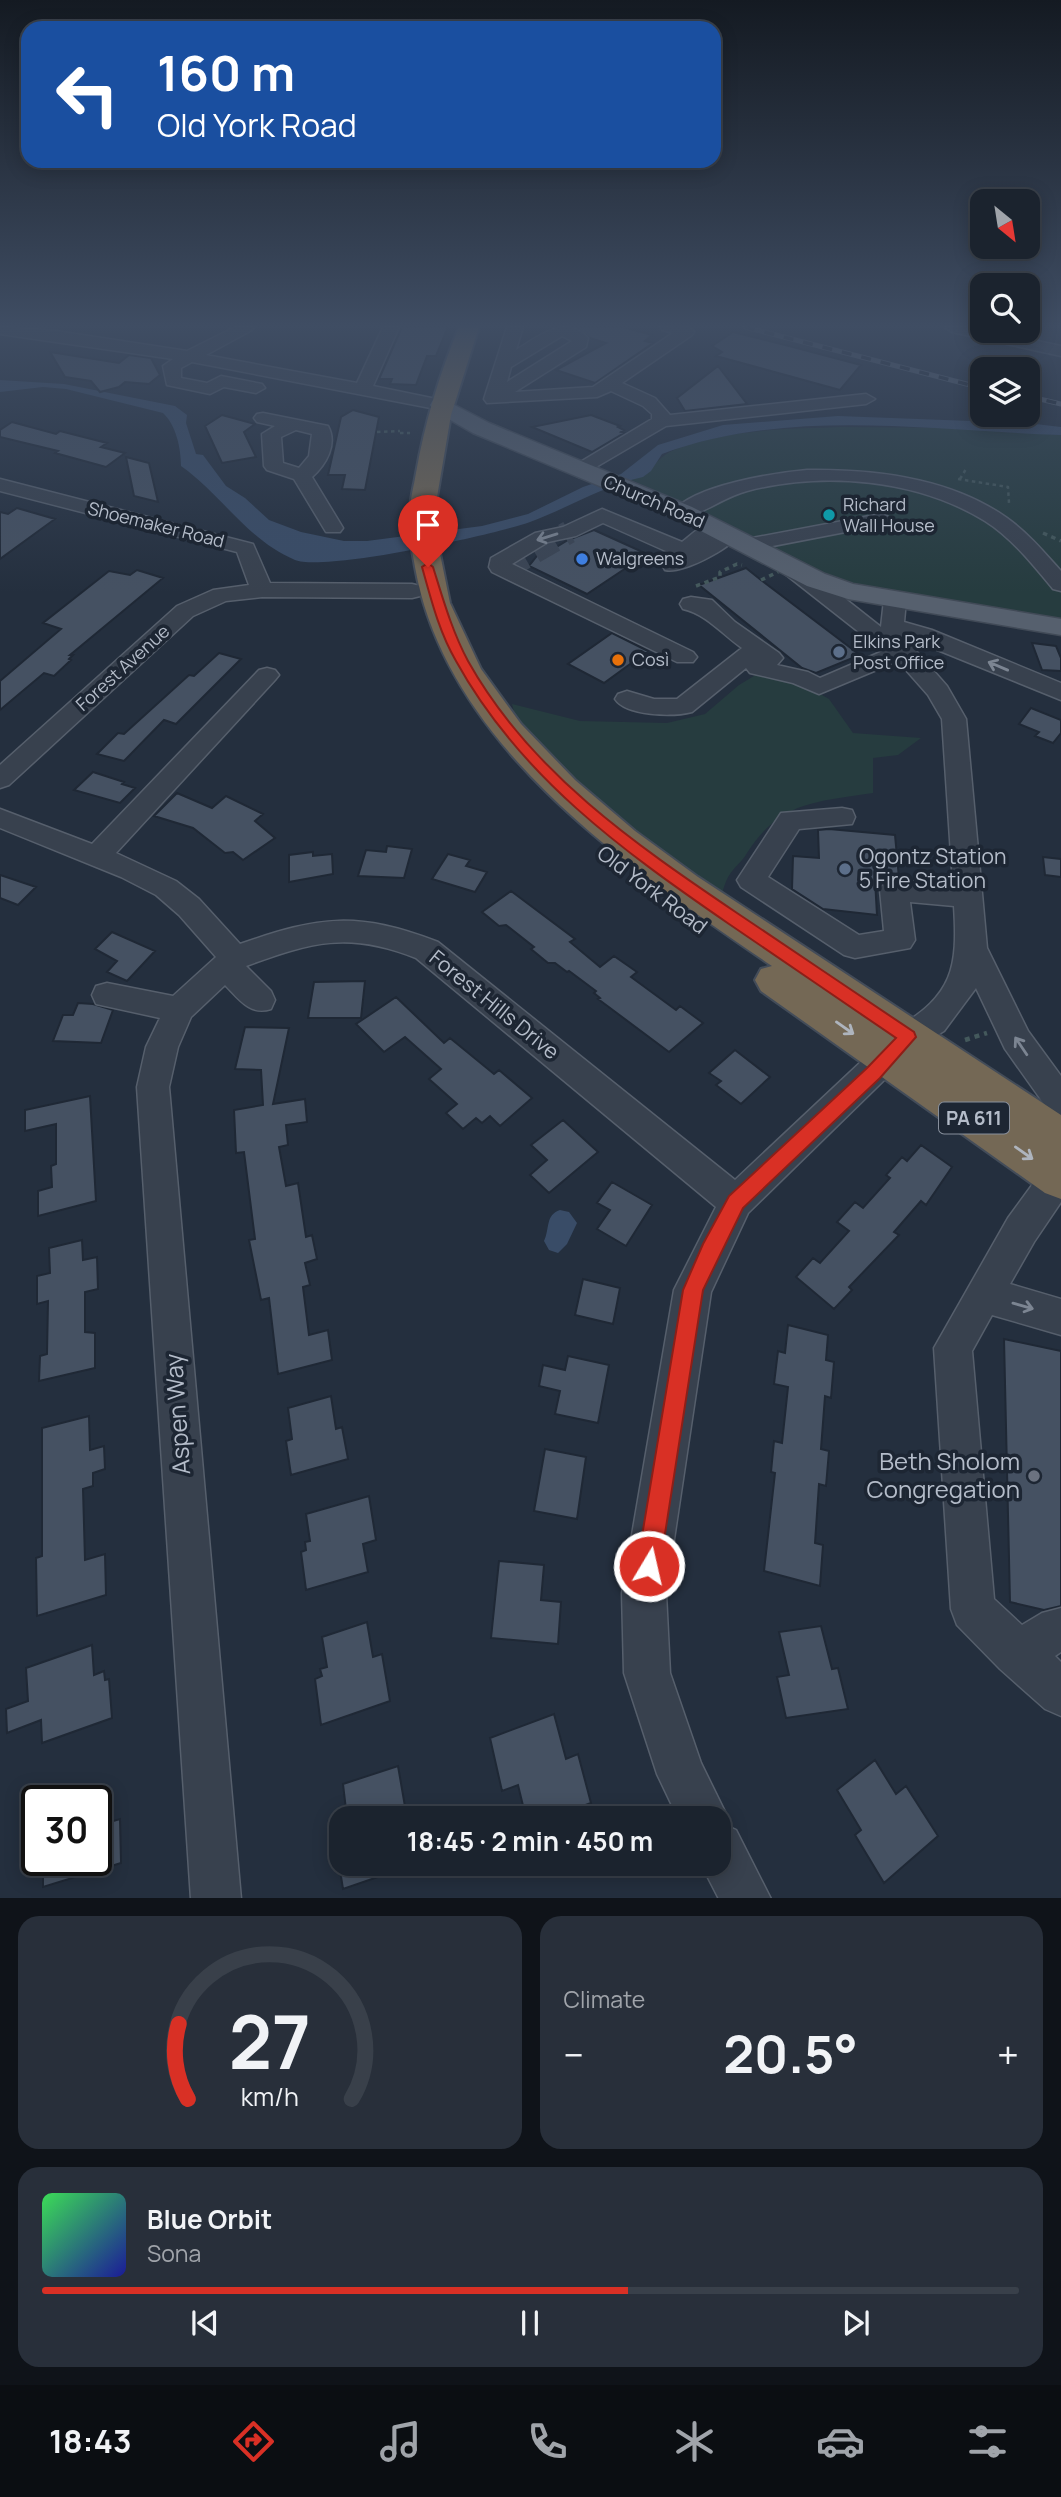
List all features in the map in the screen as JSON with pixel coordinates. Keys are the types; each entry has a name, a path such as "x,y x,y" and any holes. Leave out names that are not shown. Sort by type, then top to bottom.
{"highway":[{"name":"Old York Road","path":"435,416 422,441 408,480 404,511 442,618 462,661 494,710 556,783 605,827 1060,1165"},
{"name":"Old York Road","path":"415,539 412,591 435,650 474,720 557,816 661,900 898,1047"}],"main road":[{"name":"Church Road","path":"459,416 481,428 585,473 683,512 775,572 816,580 848,591 904,630 1061,627"}],"street":[{"path":"661,416 661,421"},
{"path":"585,473 661,421 712,416"},
{"path":"263,418 321,430 323,448 315,467 301,475"},
{"path":"293,425 271,434 274,466 301,475 333,528"},
{"path":"683,512 711,496 748,484 788,478 873,479 915,485 969,504 1006,527 1021,539 1061,584"},
{"name":"Shoemaker Road","path":"3,489 246,548 262,590"},
{"path":"1006,527 1009,503"},
{"path":"685,657 500,567 499,563 542,537 569,531 602,515 684,551 671,560 673,565 734,544 880,520"},
{"path":"775,572 904,630 1061,692"},
{"path":"262,590 412,591"},
{"name":"Forest Avenue","path":"0,779 185,611 221,595 262,590"},
{"path":"627,699 653,707 682,707 714,699 756,659 771,658 727,627 693,595"},
{"path":"756,659 819,687 904,630"},
{"path":"698,1806 681,1774 647,1673 644,1593 693,1290 736,1202 898,1047 933,1022 966,979 972,948 954,719 904,630"},
{"path":"96,857 267,675"},
{"path":"842,817 791,820 751,880 855,947 900,940 894,890 968,897"},
{"path":"0,818 166,888 189,907 260,1000"},
{"name":"Forest Hills Drive","path":"230,962 296,936 333,930 366,929 400,938 427,950 736,1202"},
{"path":"972,948 1016,1040 1061,1101"},
{"name":"Aspen Way","path":"216,1898 153,1087 162,1047 179,1009 230,962"},
{"path":"107,995 179,1009"},
{"path":"1060,1165 953,1348 972,1609 1061,1693"},
{"path":"984,1295 1061,1317"},
{"path":"1016,1653 1058,1629 1061,1630"},
{"path":"731,1870 745,1898"}],"path":[{"path":"377,432 410,433"},
{"path":"960,479 966,469"},
{"path":"715,571 720,572 737,564 734,544"},
{"path":"693,595 720,577 720,572"},
{"path":"761,580 775,572"},
{"path":"960,1042 998,1030"}],"green space":[{"path":"841,427 965,428 1061,435 1061,620 850,584 825,574 703,511 631,480 643,475 668,453 694,443 756,431"},
{"path":"764,670 804,685 829,699 853,733 921,738 898,755 873,758 873,793 817,802 786,814 773,823 730,874 720,899 565,773 517,723 512,704 580,721 667,723 705,714 739,685"}],"water":[{"path":"166,416 187,416 186,423 196,454 203,455 226,486 245,498 269,520 301,532 344,541 367,541 482,526 528,514 583,487 621,474 658,445 723,425 838,416 970,421 970,427 1040,427 1040,425 1061,427 1061,435 860,425 759,431 710,440 662,454 651,471 643,477 511,528 373,557 312,562 295,560 263,541 181,466 177,437"},
{"path":"560,1210 569,1212 577,1223 567,1244 558,1253 549,1250 544,1241 552,1215"}],"building":[{"path":"221,416 255,424 244,432 256,457 222,463 205,426"},
{"path":"593,416 620,426 618,427 624,430 621,432 624,433 592,452 532,427"},
{"path":"341,417 379,417 365,490 342,489 345,475 328,475"},
{"path":"12,422 56,434 60,431 107,443 101,447 125,453 106,467 55,453 58,451 0,437 0,430"},
{"path":"126,457 149,463 158,502 134,496"},
{"path":"17,508 55,519 0,559 0,512 8,514"},
{"name":"Walgreens","path":"594,530 647,554 587,594 529,566 540,552 545,554 568,540"},
{"path":"746,568 860,655 816,673 802,668 699,585"},
{"path":"137,570 163,578 70,655 73,655 69,659 71,660 54,676 44,673 0,710 0,681 61,629 43,623 109,571 130,575"},
{"path":"612,633 648,651 604,683 568,664"},
{"path":"1032,643 1056,646 1061,658 1061,671 1042,670"},
{"path":"219,653 241,659 176,724 164,720 124,761 97,754 118,733 124,734 189,675 194,676"},
{"path":"1031,708 1061,720 1061,733 1053,743 1035,736 1039,732 1019,724"},
{"path":"93,772 135,788 120,803 74,790"},
{"path":"177,793 212,808 226,796 263,814 255,821 275,838 243,860 233,852 225,853 193,828 154,816"},
{"name":"Ogontz Station 5 Fire Station","path":"818,830 895,835 899,878 875,880 877,915 823,909 792,889 793,856 819,858"},
{"path":"387,846 412,849 404,878 358,876 366,850 386,852"},
{"path":"313,852 313,856 332,854 333,874 289,882 289,855"},
{"path":"448,854 470,860 466,866 487,872 475,892 432,879"},
{"path":"1043,857 1061,859 1061,877 1045,875"},
{"path":"0,875 36,887 18,905 0,898"},
{"path":"511,891 575,939 570,942 600,967 614,956 637,972 631,977 676,1010 680,1006 703,1023 669,1052 598,999 600,998 594,993 596,991 569,971 555,963 548,963 531,949 534,947 506,925 499,926 482,912"},
{"path":"112,932 155,951 127,981 107,972 117,961 95,949"},
{"path":"365,981 361,1018 308,1018 314,982"},
{"path":"396,997 444,1043 450,1038 494,1074 499,1070 532,1098 500,1126 490,1116 482,1123 476,1118 463,1129 446,1113 457,1104 429,1079 441,1069 405,1037 384,1052 356,1024"},
{"path":"78,1003 113,1010 101,1043 53,1041 63,1015 73,1015"},
{"path":"245,1027 289,1028 273,1104 305,1099 307,1122 286,1125 288,1145 279,1147 286,1186 298,1183 306,1237 312,1235 317,1259 305,1263 310,1285 303,1287 309,1335 328,1330 332,1360 278,1374 269,1298 261,1300 249,1240 255,1239 244,1152 236,1153 234,1110 263,1105 261,1070 235,1069"},
{"path":"735,1050 770,1077 741,1104 716,1085 721,1081 709,1073"},
{"path":"90,1096 96,1201 38,1216 38,1191 52,1187 51,1166 56,1164 56,1124 25,1131 25,1110"},
{"path":"563,1120 598,1152 549,1193 530,1175 547,1160 531,1145"},
{"path":"921,1145 952,1167 926,1205 921,1201 894,1232 899,1235 849,1287 852,1290 834,1309 796,1277 813,1258 820,1263 849,1231 837,1222 855,1202 863,1208 890,1178 886,1175 902,1157 907,1161"},
{"path":"612,1182 652,1205 626,1246 597,1229 610,1210 597,1203"},
{"path":"82,1240 83,1260 97,1257 98,1289 85,1292 85,1332 95,1333 95,1368 39,1381 40,1356 47,1354 48,1301 37,1304 37,1276 50,1273 49,1248"},
{"path":"583,1279 620,1288 613,1324 575,1315"},
{"path":"788,1325 828,1335 826,1360 834,1362 831,1398 825,1396 821,1449 829,1451 826,1486 819,1484 815,1543 823,1545 820,1586 764,1571 775,1473 771,1472 774,1441 782,1443 788,1387 774,1384 778,1351 785,1353"},
{"name":"Beth Sholom Congregation","path":"1004,1339 1061,1351 1061,1606 1044,1610 1010,1602"},
{"path":"568,1356 609,1365 598,1423 555,1414 560,1391 539,1386 543,1365 565,1370"},
{"path":"331,1396 336,1429 342,1427 348,1459 291,1475 286,1441 292,1439 288,1408"},
{"path":"89,1416 90,1450 104,1446 105,1469 93,1473 93,1486 83,1489 85,1560 105,1554 106,1595 37,1616 36,1558 42,1556 42,1428"},
{"path":"545,1449 586,1457 577,1519 534,1511"},
{"path":"369,1496 376,1540 363,1544 368,1572 306,1590 301,1552 306,1550 305,1542 310,1541 306,1514"},
{"path":"499,1561 544,1565 541,1600 561,1602 558,1644 491,1638"},
{"path":"367,1622 373,1657 382,1654 390,1701 321,1725 315,1679 322,1676 320,1669 327,1667 322,1637"},
{"path":"821,1626 832,1669 838,1668 848,1709 786,1718 777,1677 789,1675 779,1632"},
{"path":"92,1645 94,1675 104,1671 105,1680 109,1679 112,1718 42,1743 41,1720 7,1733 6,1709 28,1701 26,1668"},
{"path":"554,1714 566,1759 578,1754 591,1803 583,1806 523,1806 518,1785 502,1791 490,1738"},
{"path":"875,1760 896,1794 906,1786 938,1836 884,1883 855,1835 861,1830 837,1790"},
{"path":"398,1766 405,1806 346,1806 343,1784"},
{"path":"120,1819 121,1863 112,1866 112,1821"},
{"path":"43,1876 79,1876 43,1887"},
{"path":"341,1876 381,1876 343,1889"}],"tunnel":[{"path":"505,569 569,532"}],"place":[{"name":"Richard Wall House","path":"829,515"},
{"name":"Walgreens","path":"582,559"},
{"name":"Elkins Park Post Office","path":"839,652"},
{"name":"Così","path":"618,660"},
{"name":"Ogontz Station 5 Fire Station","path":"845,869"},
{"name":"Beth Sholom Congregation","path":"1034,1476"}],"route":[{"path":"428,567 442,618 462,661 494,710 556,783 605,827 657,867 908,1037 736,1202 710,1251 693,1290 649,1566"}]}
